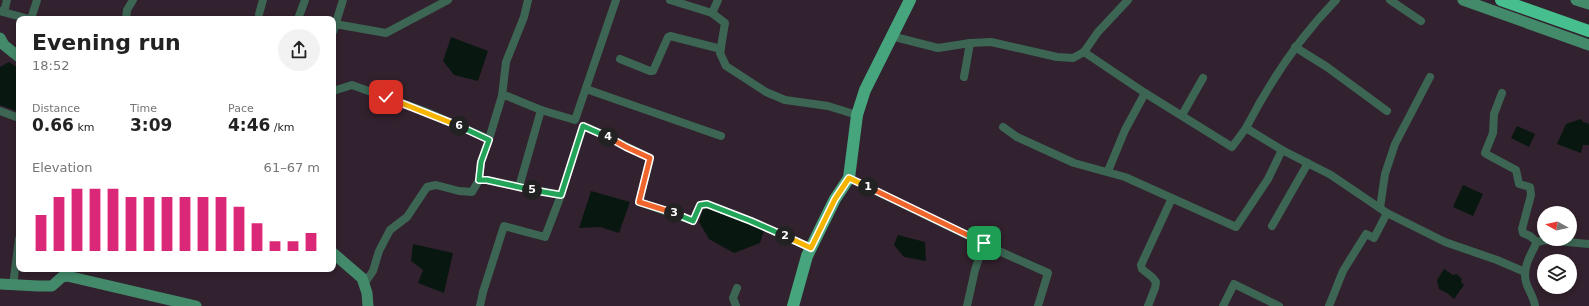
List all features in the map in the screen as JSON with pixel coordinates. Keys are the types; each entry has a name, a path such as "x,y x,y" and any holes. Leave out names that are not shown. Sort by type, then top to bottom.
{"highway":[{"path":"1501,0 1589,31"}],"main road":[{"path":"792,306 804,263 835,199 849,178 858,115 865,90 910,0"}],"street":[{"path":"7,0 2,12 18,16"},
{"path":"31,16 37,0"},
{"path":"126,16 127,10 133,0"},
{"path":"259,14 264,0"},
{"path":"299,16 305,0"},
{"path":"336,22 343,0"},
{"path":"336,28 386,33 448,0"},
{"path":"364,284 373,271 379,250 390,230 407,217 427,187 436,185 458,191 472,192 479,180 481,162 502,96 506,62 524,17 528,0"},
{"path":"502,96 507,96 540,110 575,120 616,0"},
{"path":"670,0 712,13 725,23 720,53 726,66 766,92 785,100 828,106 858,115"},
{"path":"712,13 718,0"},
{"path":"891,36 938,48 970,42 991,42 1057,57 1073,58 1084,52 1098,32 1128,0"},
{"path":"1084,52 1145,93 1232,147 1246,128 1262,96 1295,47 1314,22 1336,0"},
{"path":"1390,0 1421,21"},
{"path":"1463,0 1589,45"},
{"path":"1576,0 1589,4"},
{"path":"620,59 653,71 668,37 670,36 721,49"},
{"path":"964,77 970,42"},
{"path":"1,45 16,55"},
{"path":"1295,47 1340,76 1387,111"},
{"path":"1380,208 1385,174 1395,144 1430,76"},
{"path":"1182,116 1204,78"},
{"path":"336,90 352,85 424,111 489,140"},
{"path":"586,89 721,136"},
{"path":"1108,171 1125,130 1145,93"},
{"path":"1502,93 1494,114 1493,133 1485,152 1516,170 1519,184 1530,187 1530,195 1522,229 1523,233 1530,236 1537,242 1527,263 1525,272 1526,283 1534,297 1535,306"},
{"path":"519,187 540,110"},
{"path":"0,112 16,117"},
{"path":"480,306 504,226 545,237 561,195 583,126 650,158 639,202 693,221 700,205 707,204 811,248"},
{"path":"1003,127 1017,137 1074,162 1108,171 1146,186 1236,227 1268,179 1282,150"},
{"path":"1246,128 1282,150 1331,175 1387,213 1445,242 1497,260 1525,272"},
{"path":"1272,226 1308,163"},
{"path":"849,178 1048,273 1038,306"},
{"path":"479,180 487,180 561,195"},
{"path":"1148,306 1156,288 1156,282 1142,269 1141,264 1172,198"},
{"path":"1329,306 1344,271 1366,234 1374,238 1387,213"},
{"path":"967,306 975,270 984,243"},
{"path":"1577,243 1589,244"},
{"path":"336,255 362,278 367,292 368,306"},
{"path":"13,284 16,262"},
{"path":"0,284 52,286 62,273 67,276 77,277 196,306"},
{"path":"1223,306 1234,284 1280,306"},
{"path":"736,306 733,298 737,288"}],"shaded area":[{"path":"451,37 488,51 478,81 454,75 443,61"},
{"path":"9,62 16,67 16,111 0,105 0,67"},
{"path":"1581,119 1583,122 1589,124 1589,145 1583,145 1581,153 1557,144 1566,124"},
{"path":"1517,126 1535,134 1529,147 1511,138"},
{"path":"1463,185 1483,194 1473,216 1453,207"},
{"path":"591,191 630,202 619,233 600,227 579,228"},
{"path":"711,207 766,224 760,243 734,253 709,239 699,222 703,210"},
{"path":"898,235 925,242 926,261 904,257 894,245"},
{"path":"413,244 453,253 444,293 418,283 423,270 411,261"},
{"path":"1444,269 1453,275 1457,274 1462,279 1461,282 1464,285 1454,299 1439,289 1437,280"}],"route":[{"path":"386,97 424,111 489,140 481,162 479,180 487,180 561,195 583,126 650,158 639,202 693,221 700,205 707,204 751,221 811,248 814,239 835,199 849,178 984,243"}]}
